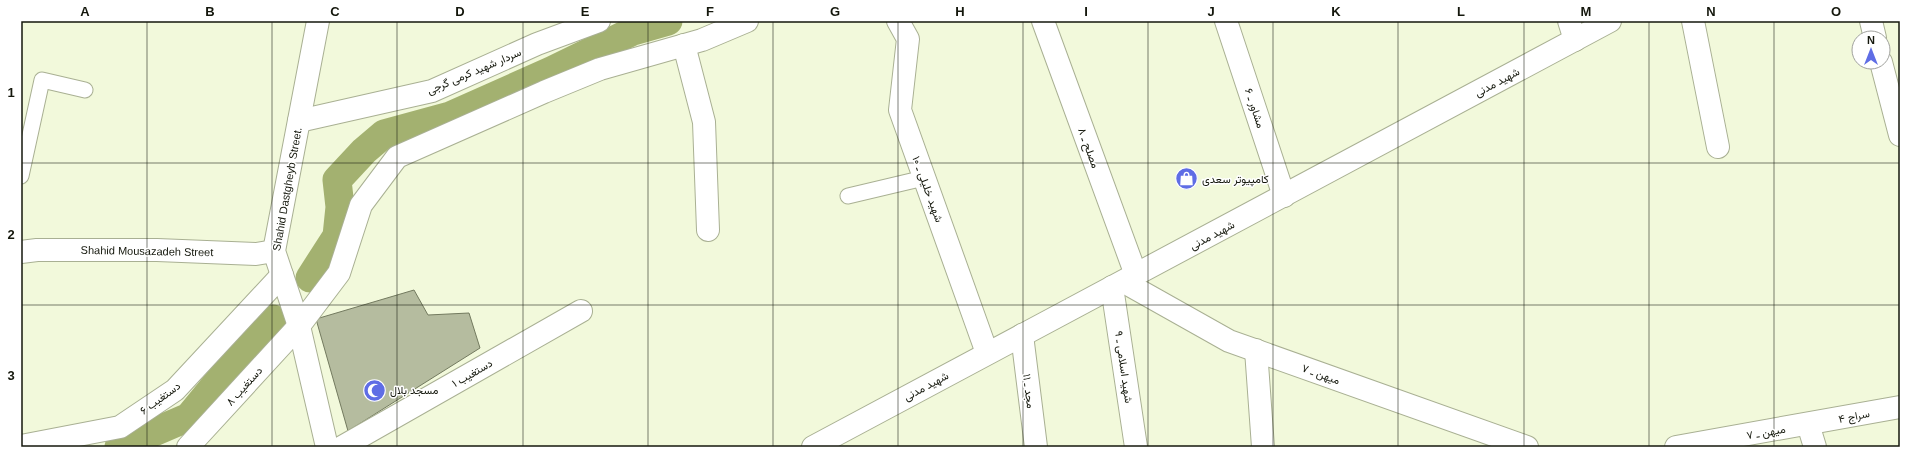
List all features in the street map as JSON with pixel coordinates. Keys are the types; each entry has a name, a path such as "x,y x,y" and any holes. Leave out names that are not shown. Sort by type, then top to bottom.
{"street":[{"name":"Shahid Dastgheyb Street.","path":"318,21 274,251 299,326 327,447"},
{"name":"سردار شهید کرمی گرجی","path":"299,120 432,91 537,44 599,21"},
{"name":"دستغیب ۸","path":"188,447 299,326 339,273 361,205 397,157 537,95 600,69 684,45 746,21"},
{"name":"شهید خلیلی ـ ۱۰","path":"898,21 908,39 900,110 987,354"},
{"name":"مصلح ـ ۸","path":"1043,21 1124,282"},
{"name":"مشاور ـ ۶","path":"1226,21 1284,196"},
{"name":"شهید مدنی","path":"813,447 1284,196 1572,31 1610,21"},
{"path":"1693,21 1718,147"},
{"path":"684,45 704,122 708,230"},
{"path":"1883,70 1900,135"},
{"name":"Shahid Mousazadeh Street","path":"21,252 37,250 157,250 256,254 274,251"},
{"name":"دستغیب ۶","path":"21,446 120,426 175,390 282,275"},
{"name":"میهن ـ ۷","path":"1124,282 1229,341 1495,441 1527,447"},
{"name":"شهید اسلامی ـ ۹","path":"1124,282 1136,447"},
{"name":"دستغیب ۱","path":"342,447 581,311"},
{"name":"مجد ـ ۱۱","path":"1022,335 1036,447"},
{"path":"1256,350 1263,447"},
{"name":"سراج ۴","path":"1808,424 1900,407"},
{"path":"1808,424 1815,447"},
{"name":"میهن ـ ۷","path":"1676,447 1808,424"}],"lane":[{"path":"21,176 42,80 85,90"},
{"path":"848,196 924,178"}],"building":[{"name":"مسجد بلال","path":"414,290 428,315 469,313 480,348 348,431 316,319"}],"waterway":[{"path":"310,278 337,236 340,207 337,180 364,151 384,134 450,116 551,71 633,31 668,21"},
{"path":"119,447 189,417 255,337 273,319"}],"place":[{"name":"کامپیوتر سعدی","path":"1187,179"},
{"name":"مسجد بلال","path":"375,390"}]}
